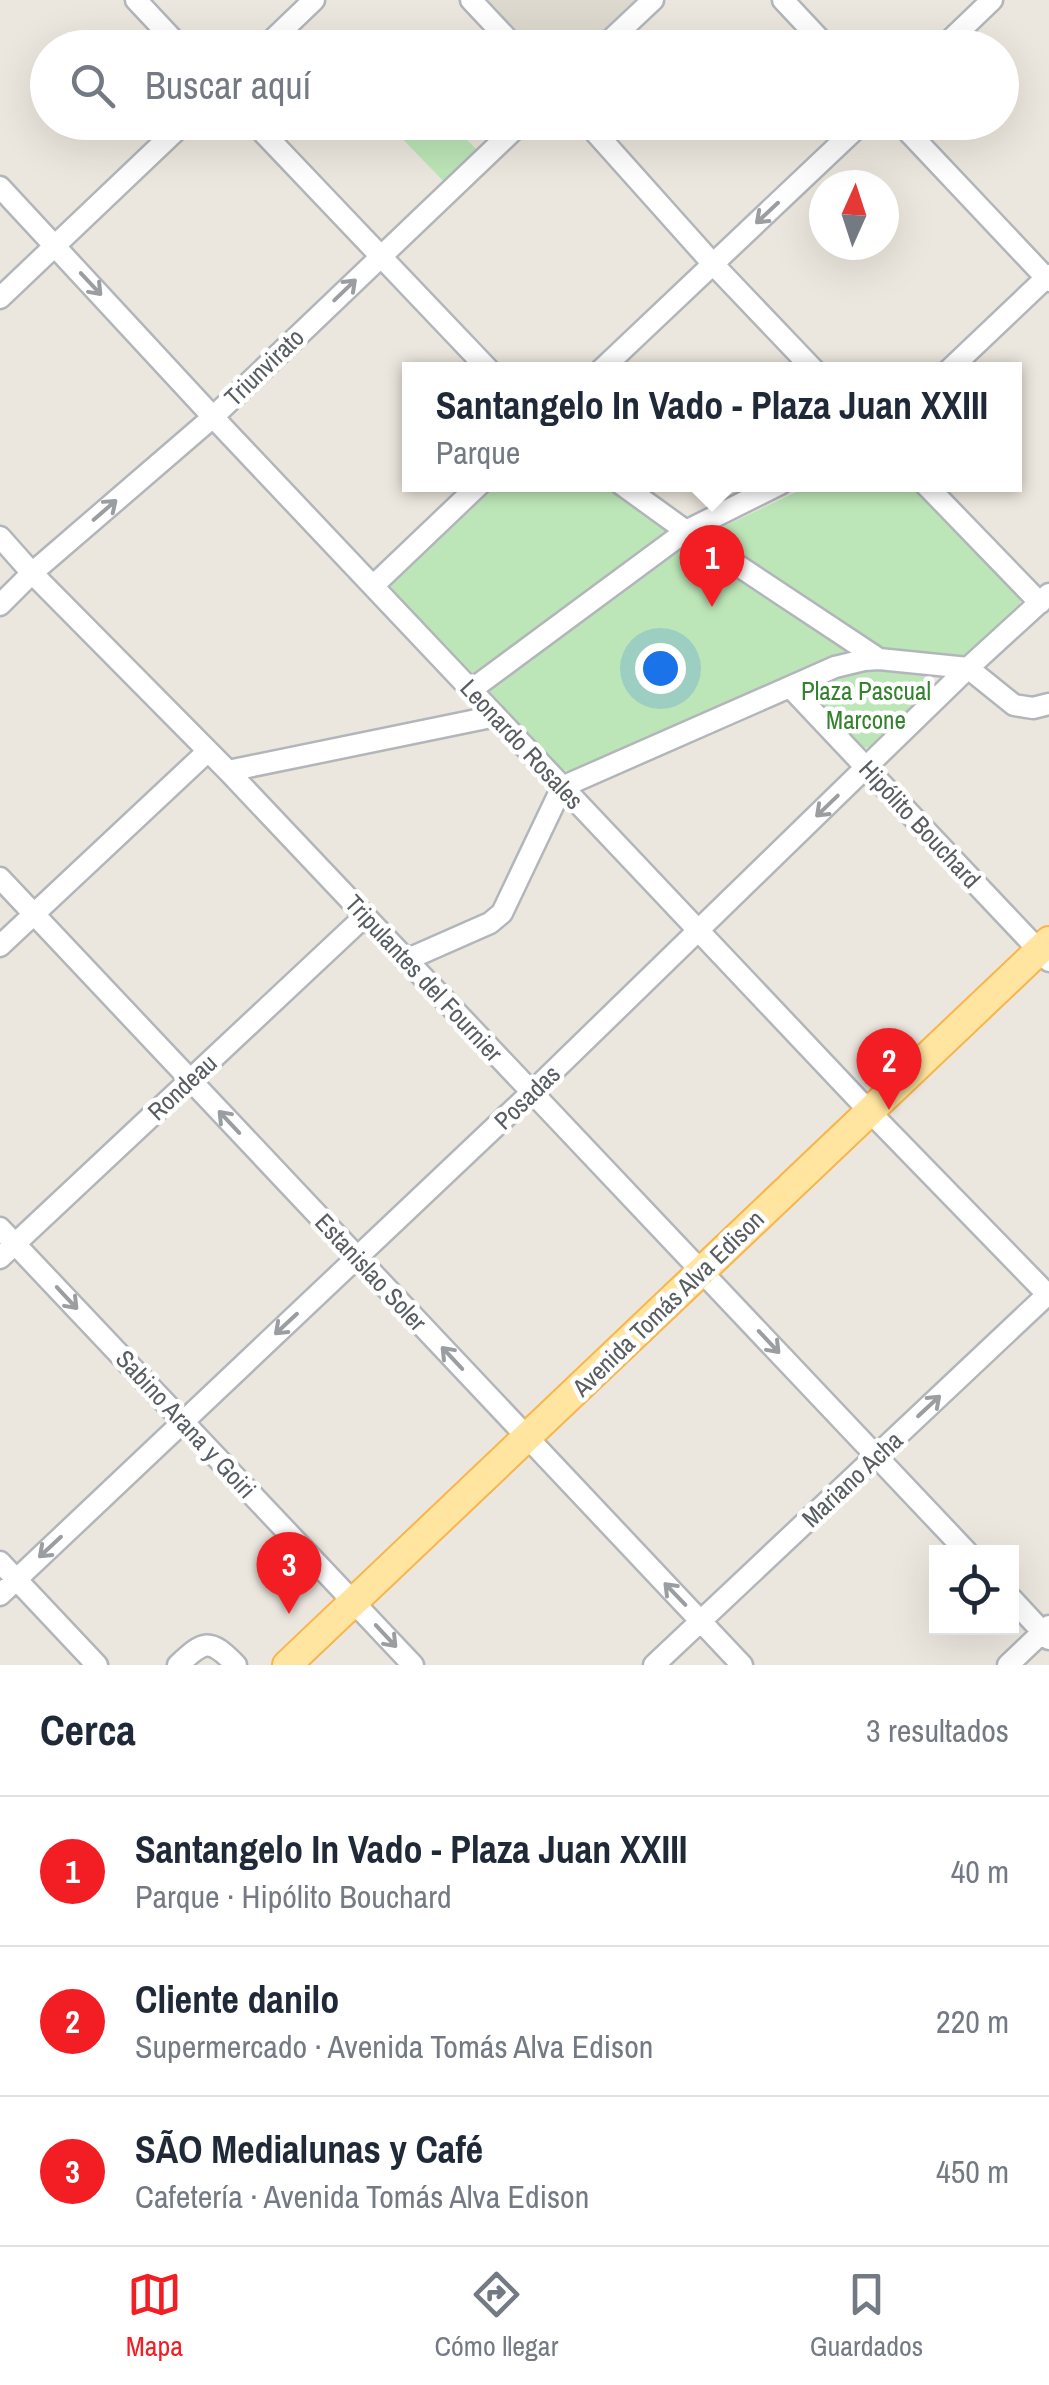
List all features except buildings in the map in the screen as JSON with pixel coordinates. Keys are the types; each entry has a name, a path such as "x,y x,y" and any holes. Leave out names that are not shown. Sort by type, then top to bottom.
{"main road":[{"name":"Avenida Tomás Alva Edison","path":"288,1665 870,1112 1046,951"}],"street":[{"path":"136,0 164,30"},
{"path":"283,30 314,0"},
{"path":"471,0 499,30"},
{"path":"621,30 653,0"},
{"path":"784,0 812,30"},
{"path":"961,30 992,0"},
{"path":"0,298 166,140"},
{"path":"270,140 481,362"},
{"name":"Triunvirato","path":"0,605 213,417 503,140"},
{"path":"602,140 806,362"},
{"path":"609,362 844,140"},
{"path":"916,140 1048,278 958,362"},
{"name":"Leonardo Rosales","path":"0,188 870,1112 1048,1294"},
{"path":"373,586 472,492"},
{"path":"632,492 880,659"},
{"path":"471,690 686,531 764,492"},
{"path":"933,492 1044,598"},
{"name":"Tripulantes del Fournier","path":"0,537 228,770 960,1545"},
{"name":"Posadas","path":"0,1594 532,1092 1044,598"},
{"path":"406,960 490,923 502,913 562,786 835,668 880,659 968,668 1014,705 1033,708 1049,704"},
{"name":"Hipólito Bouchard","path":"790,687 1046,951"},
{"path":"228,770 496,716"},
{"path":"0,946 208,751"},
{"name":"Estanislao Soler","path":"0,878 742,1665"},
{"name":"Rondeau","path":"8,1251 365,916"},
{"name":"Sabino Arana y Goiri","path":"0,1228 8,1251 183,1422 413,1665"},
{"name":"Mariano Acha","path":"654,1665 1048,1294"},
{"path":"0,1562 98,1665"},
{"path":"1008,1665 1047,1632 1019,1606"},
{"path":"178,1665 198,1647 208,1646 220,1648 236,1665"}],"shaded area":[{"path":"471,0 653,0 621,30 500,30"}],"green space":[{"path":"403,140 467,140 485,158 451,189"},
{"path":"485,492 618,492 689,543 796,492 922,492 1021,597 1019,608 966,657 827,661 573,771 560,770 389,588"},
{"name":"Plaza Pascual Marcone","path":"884,669 923,674 929,680 929,690 871,747 861,748 810,696 810,691 817,683 835,677"}],"place":[{"name":"Santangelo In Vado - Plaza Juan XXIII","path":"712,607"},
{"name":"Cliente danilo","path":"889,1110"},
{"name":"SÃO Medialunas y Café","path":"289,1614"}]}
